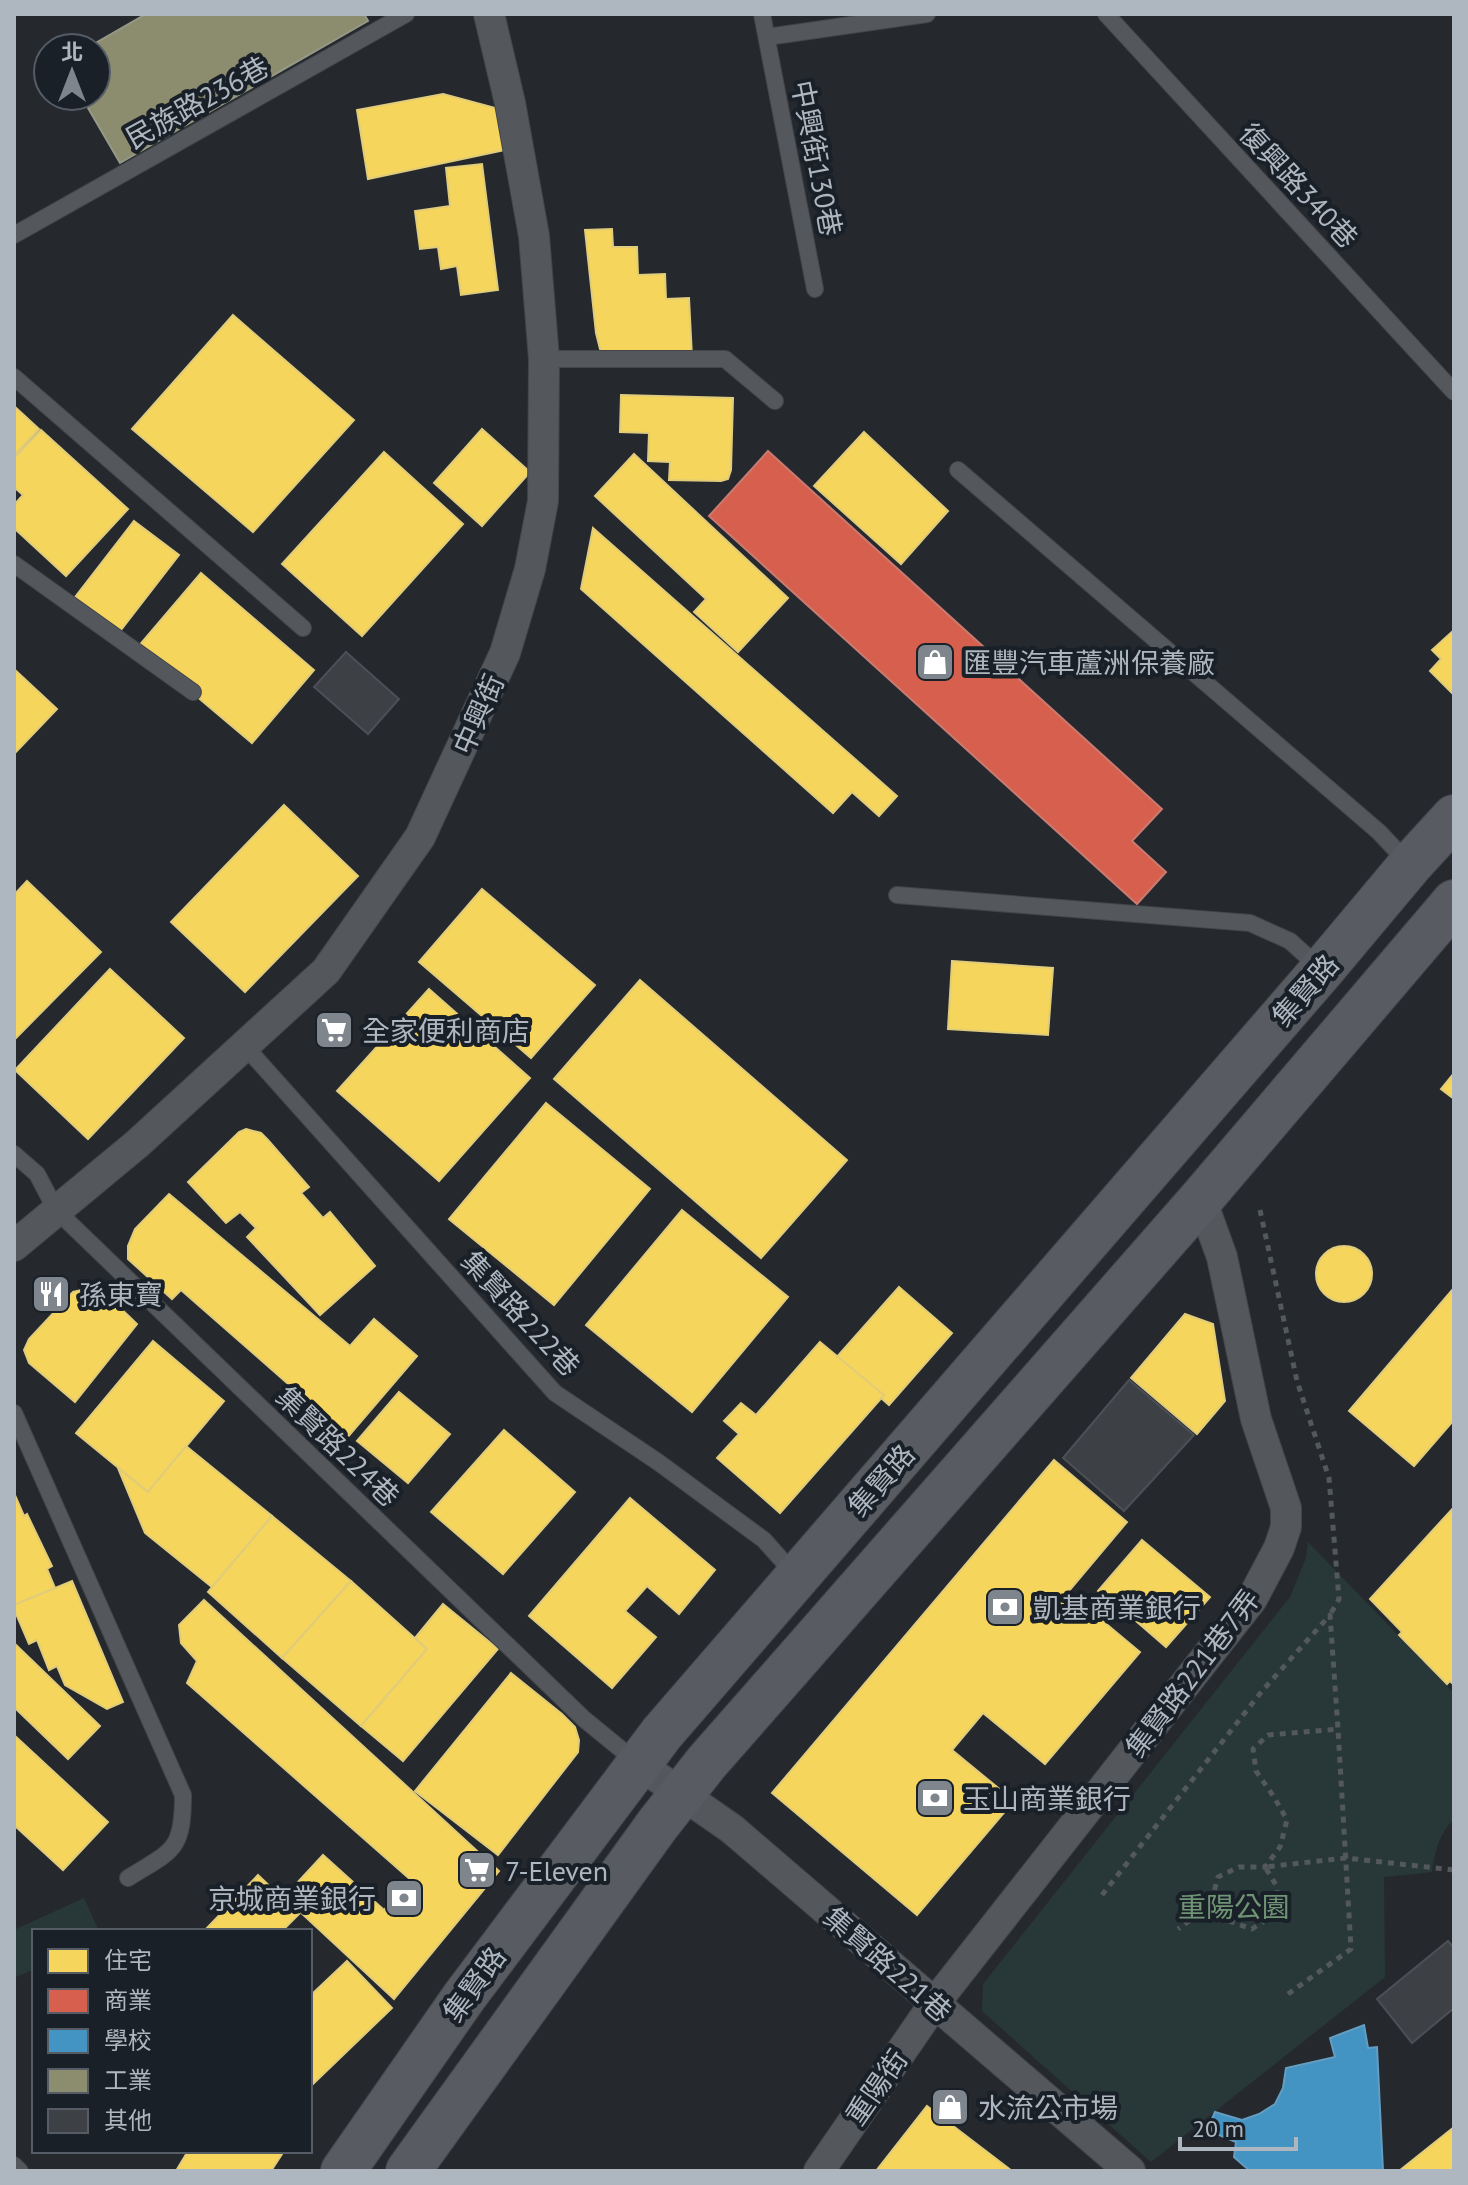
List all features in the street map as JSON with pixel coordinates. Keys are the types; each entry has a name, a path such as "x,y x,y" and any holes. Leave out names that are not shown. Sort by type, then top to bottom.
{"main road":[{"name":"集賢路","path":"343,2171 464,1997 662,1733 1454,817"},
{"name":"集賢路","path":"408,2171 683,1793 1201,1199 1454,902"}],"street":[{"name":"中興街","path":"14,1246 137,1144 326,971 420,837 505,653 530,569 543,501 544,359 534,236 510,103 489,14"},
{"name":"集賢路221巷7弄","path":"934,2004 1252,1599 1279,1548 1286,1527 1286,1508 1256,1419 1222,1257 1201,1199"},
{"name":"集賢路221巷","path":"640,1765 732,1829 1130,2171"},
{"name":"重陽街","path":"819,2171 934,2004"}],"lane":[{"name":"民族路236巷","path":"14,235 406,14"},
{"name":"中興街130巷","path":"762,14 815,289"},
{"path":"767,37 927,14"},
{"name":"復興路340巷","path":"1106,14 1454,392"},
{"path":"544,359 725,359 775,401"},
{"path":"14,377 303,628"},
{"path":"958,470 1379,832 1410,865"},
{"path":"14,564 193,692"},
{"path":"897,895 1250,923 1290,941 1322,970"},
{"name":"集賢路222巷","path":"243,1044 555,1393 658,1462 764,1540 797,1577"},
{"name":"集賢路224巷","path":"14,1154 37,1174 56,1210 584,1719 640,1765"},
{"path":"14,1413 183,1795 183,1826 172,1851 128,1878"},
{"path":"14,2165 20,2171"}],"path":[{"path":"1102,1895 1262,1691 1330,1615 1339,1599 1329,1478 1297,1381 1260,1210"},
{"path":"1288,1994 1351,1949 1330,1615"},
{"path":"1265,1867 1280,1847 1287,1820 1256,1771 1253,1749 1268,1735 1338,1729"},
{"path":"1178,1929 1210,1906 1218,1877 1239,1867 1346,1858 1454,1870"},
{"path":"1210,1906 1229,1921 1252,1929 1266,1922 1279,1911 1276,1885 1265,1867"}],"green space":[{"name":"重陽公園","path":"1308,1542 1454,1693 1454,1819 1438,1843 1432,1872 1384,1877 1385,1977 1151,2162 982,2011 983,1984 1290,1597 1306,1558"},
{"path":"84,1898 98,1929 32,1929 32,1970 14,1978 14,1930"}],"building: 住宅":[{"path":"443,94 499,109 505,150 368,179 357,110"},
{"path":"482,164 498,290 461,295 457,266 441,269 438,247 420,249 415,211 450,206 446,168"},
{"path":"612,229 613,247 637,247 638,275 665,274 666,299 689,298 692,357 605,354 600,349 585,230"},
{"path":"233,315 354,420 253,532 132,429"},
{"path":"621,395 733,398 731,470 728,479 669,480 670,462 648,461 649,433 620,432"},
{"path":"14,406 39,429 14,456"},
{"path":"482,429 530,472 482,526 434,483"},
{"path":"41,430 128,509 66,576 14,528 14,505 23,495 14,487 14,458"},
{"path":"864,432 948,511 901,564 814,486"},
{"path":"384,452 463,524 362,636 282,564"},
{"path":"634,454 788,598 738,652 694,612 706,599 595,496"},
{"path":"134,521 179,555 117,635 72,601"},
{"path":"593,528 897,796 879,816 852,792 833,813 581,589"},
{"path":"201,573 314,670 252,743 138,647"},
{"path":"1454,630 1454,695 1430,671 1441,659 1432,650"},
{"path":"14,669 57,709 14,754"},
{"path":"284,805 358,876 245,992 171,922"},
{"path":"27,881 101,952 14,1040 14,895"},
{"path":"482,889 595,985 531,1058 419,962"},
{"path":"952,961 1053,968 1048,1035 948,1029"},
{"path":"110,969 184,1038 88,1139 15,1070"},
{"path":"640,980 847,1160 761,1258 554,1079"},
{"path":"429,989 530,1078 439,1181 337,1091"},
{"path":"1454,1073 1454,1099 1441,1089"},
{"path":"546,1103 650,1189 554,1305 449,1219"},
{"path":"246,1129 261,1133 268,1140 309,1187 301,1193 323,1218 330,1212 375,1266 320,1315 247,1237 256,1228 240,1212 226,1223 188,1182 239,1132"},
{"path":"169,1194 350,1346 374,1319 417,1356 340,1446 293,1407 303,1397 181,1290 172,1299 128,1259 128,1246 135,1229"},
{"path":"682,1210 788,1297 692,1412 586,1325"},
{"path":"1344,1246 1364,1254 1372,1274 1364,1294 1344,1302 1324,1294 1316,1274 1324,1254"},
{"path":"899,1287 952,1333 889,1405 836,1358"},
{"path":"96,1289 108,1296 137,1324 75,1402 29,1363 24,1350 29,1339 73,1292"},
{"path":"1453,1289 1454,1420 1414,1466 1349,1411"},
{"path":"1185,1314 1213,1324 1225,1401 1197,1434 1131,1378"},
{"path":"153,1341 224,1401 148,1492 76,1433"},
{"path":"820,1342 884,1395 780,1513 717,1458 739,1434 724,1421 741,1403 756,1415"},
{"path":"399,1392 450,1434 408,1483 357,1441"},
{"path":"504,1430 575,1492 503,1574 431,1512"},
{"path":"186,1446 272,1516 212,1587 145,1533 118,1468 148,1492"},
{"path":"1054,1460 1127,1522 1068,1592 1140,1652 1045,1764 983,1713 952,1750 1014,1801 917,1915 772,1793"},
{"path":"14,1493 52,1566 47,1569 55,1588 14,1605"},
{"path":"630,1498 715,1570 679,1614 647,1586 625,1611 656,1637 612,1688 529,1616"},
{"path":"1454,1507 1454,1685 1450,1681 1447,1684 1399,1635 1402,1632 1370,1599"},
{"path":"272,1516 351,1581 282,1658 208,1592"},
{"path":"1142,1540 1210,1597 1166,1647 1098,1591"},
{"path":"72,1581 123,1702 107,1709 65,1685 57,1666 49,1670 37,1640 29,1644 14,1609 14,1605"},
{"path":"351,1581 427,1649 361,1726 282,1658"},
{"path":"204,1600 499,1871 394,1999 284,1897 323,1855 384,1910 412,1881 187,1683 197,1661 181,1643 179,1625"},
{"path":"443,1604 498,1649 403,1761 361,1726 427,1649 415,1638"},
{"path":"14,1643 100,1726 68,1759 14,1707"},
{"path":"511,1673 562,1714 575,1727 579,1740 578,1752 498,1855 415,1791"},
{"path":"14,1735 108,1822 63,1870 14,1825"},
{"path":"258,1875 299,1914 284,1929 206,1929"},
{"path":"347,1961 392,2008 313,2084 312,2083 312,1994"},
{"path":"927,2106 1012,2171 876,2171"},
{"path":"1454,2127 1454,2171 1399,2171"},
{"path":"187,2153 283,2153 271,2171 176,2171"}],"building: 商業":[{"name":"匯豐汽車蘆洲保養廠","path":"768,451 1162,809 1132,841 1166,872 1137,904 709,516"}],"building: 學校":[{"path":"1364,2025 1368,2048 1377,2047 1383,2171 1250,2171 1234,2157 1236,2142 1207,2130 1215,2112 1242,2120 1275,2104 1283,2088 1286,2068 1335,2057 1330,2038"}],"building: 工業":[{"path":"146,14 364,14 368,21 120,163 90,112 112,112 112,34"}],"building: 其他":[{"path":"346,652 399,699 368,734 314,687"},
{"path":"1129,1380 1194,1435 1124,1511 1063,1458"},
{"path":"1448,1941 1454,1948 1454,2008 1412,2043 1377,1999"}],"place":[{"name":"匯豐汽車蘆洲保養廠","path":"935,662"},
{"name":"全家便利商店","path":"334,1030"},
{"name":"孫東寶","path":"51,1294"},
{"name":"凱基商業銀行","path":"1005,1607"},
{"name":"玉山商業銀行","path":"935,1798"},
{"name":"7-Eleven","path":"477,1870"},
{"name":"京城商業銀行","path":"404,1898"},
{"name":"水流公市場","path":"950,2107"}]}
